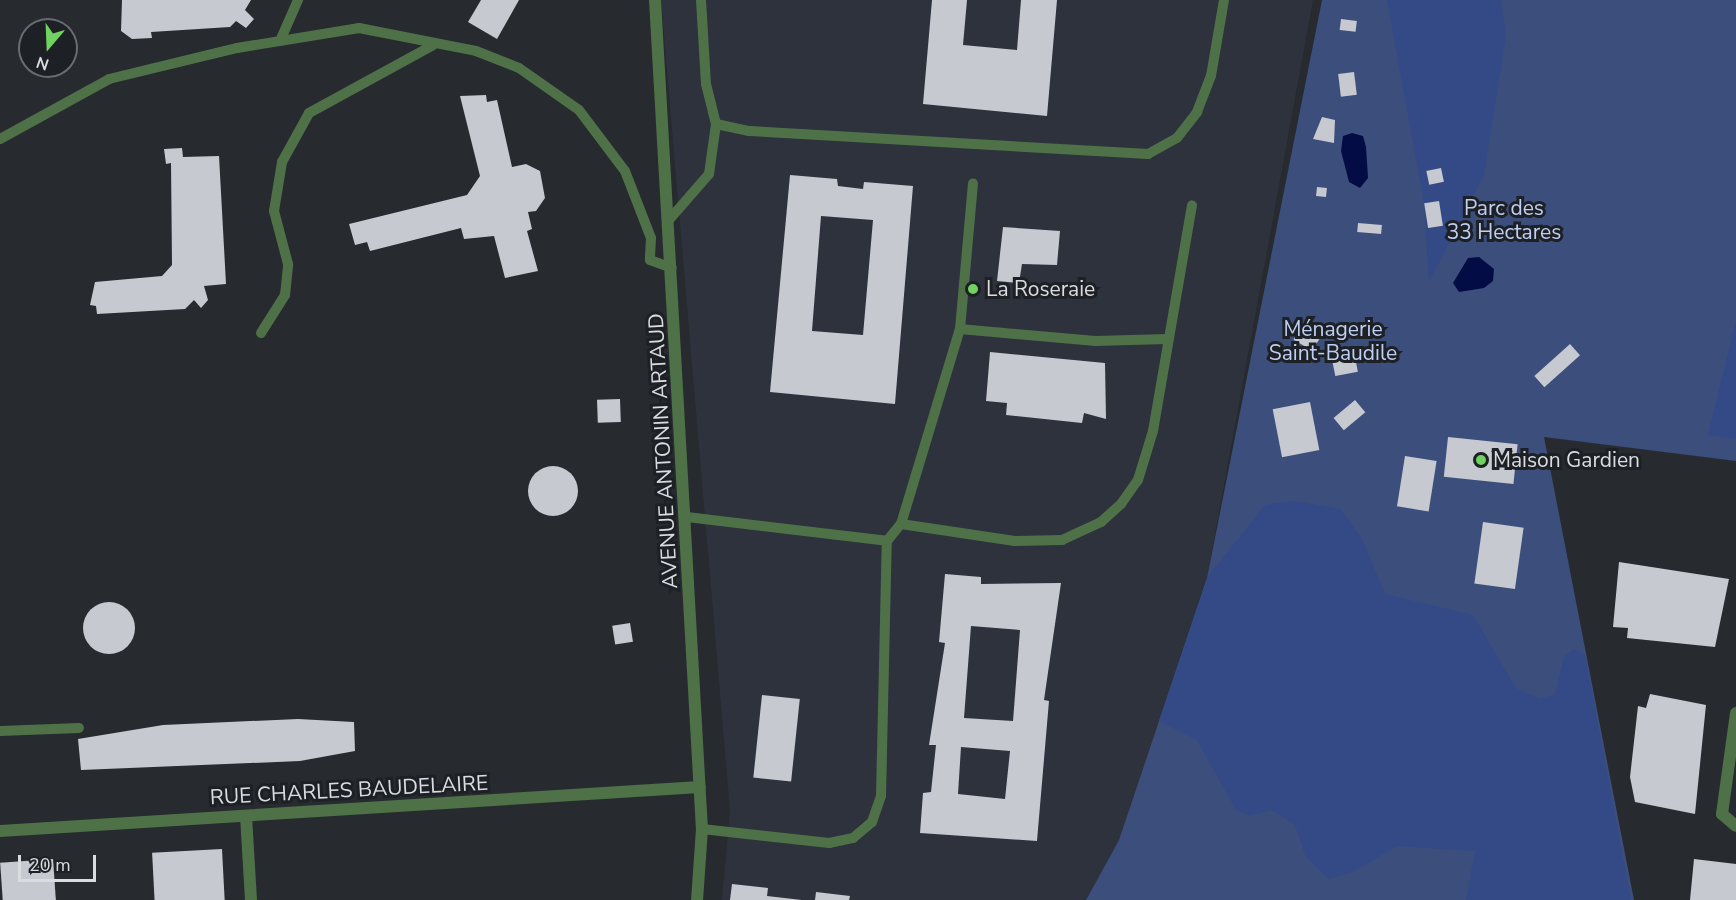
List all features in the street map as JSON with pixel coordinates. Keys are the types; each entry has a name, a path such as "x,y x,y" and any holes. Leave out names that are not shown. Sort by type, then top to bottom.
{"street":[{"name":"AVENUE ANTONIN ARTAUD","path":"655,0 687,517 702,829 697,900"},
{"path":"1736,712 1722,814 1736,826"},
{"name":"RUE CHARLES BAUDELAIRE","path":"0,831 700,787"},
{"path":"246,816 251,900"}],"lane":[{"path":"280,41 298,0"},
{"path":"669,220 709,174 716,124 706,84 701,0"},
{"path":"716,124 749,131 1148,154 1177,138 1197,112 1212,76 1224,0"},
{"path":"0,139 109,79 280,41 359,28 434,45 476,51 519,68 579,110 626,171 651,238 650,260 672,268"},
{"path":"261,333 285,296 288,264 274,211 282,162 309,112 434,45"},
{"path":"702,829 829,843 853,838 872,822 880,796 888,541 900,524 960,329 973,184"},
{"path":"900,524 1015,541 1062,540 1101,522 1138,480 1153,431 1167,339 1192,205"},
{"path":"960,329 1095,341 1167,339"},
{"path":"687,517 888,541"},
{"path":"0,731 80,728"}],"shaded area":[{"name":"La Roseraie","path":"661,0 1313,0 1207,578 1119,840 1086,900 722,900 730,810"},
{"path":"1387,0 1501,0 1506,35 1484,175 1429,282 1424,203"},
{"path":"1352,133 1363,136 1366,147 1368,178 1360,188 1349,182 1341,151 1343,136"},
{"path":"1479,257 1494,269 1493,281 1484,288 1459,292 1453,283 1468,258"},
{"path":"1736,321 1736,439 1708,435"},
{"path":"1294,501 1341,509 1362,539 1385,594 1473,615 1516,688 1540,699 1555,694 1564,657 1574,649 1585,655 1631,900 1466,900 1475,851 1397,846 1355,871 1328,879 1305,855 1295,825 1272,810 1250,816 1236,810 1197,740 1159,721 1207,578 1265,505"}],"green space":[{"name":"Parc des 33 Hectares","path":"1322,0 1736,0 1736,461 1544,437 1634,900 1086,900 1119,840 1207,578"}],"building":[{"path":"122,0 251,0 245,10 254,19 246,28 236,21 230,27 151,32 152,38 132,39 121,31"},
{"path":"481,0 519,0 497,39 468,22"},
{"path":"932,0 967,0 963,45 1017,50 1021,0 1057,0 1047,116 923,104"},
{"path":"1341,19 1357,21 1356,32 1340,30"},
{"path":"1354,72 1357,95 1341,97 1338,74"},
{"path":"486,95 487,102 497,100 512,167 526,164 540,171 545,198 536,211 528,212 532,229 527,231 538,271 505,278 494,236 464,239 461,228 370,251 367,242 355,245 349,224 467,195 480,176 460,96"},
{"path":"1322,117 1335,120 1334,143 1313,139"},
{"path":"182,148 183,157 219,156 226,284 204,286 208,300 201,308 194,300 185,309 97,314 96,306 90,305 95,282 162,276 172,265 171,163 166,164 164,149"},
{"path":"1441,168 1444,182 1429,185 1426,171"},
{"path":"790,175 837,179 838,186 863,189 864,182 913,186 895,404 770,392","holes":["821,216 873,220 863,335 812,331"]},
{"path":"1317,187 1327,188 1326,197 1316,196"},
{"path":"1439,201 1443,226 1428,228 1424,203"},
{"path":"1358,223 1382,225 1381,234 1357,232"},
{"path":"1003,227 1060,231 1057,265 1022,264 1019,283 997,281"},
{"path":"1302,325 1321,336 1313,351 1294,340"},
{"path":"1570,344 1580,355 1544,387 1534,376"},
{"path":"990,352 1105,363 1106,419 1084,413 1082,423 1006,415 1007,403 986,401"},
{"path":"1355,357 1358,372 1335,376 1332,361"},
{"path":"620,399 621,422 598,423 597,400"},
{"path":"1355,400 1365,412 1344,430 1334,418"},
{"path":"1310,402 1319,450 1282,457 1273,409"},
{"name":"Maison Gardien","path":"1448,437 1518,444 1513,484 1444,477"},
{"path":"1405,456 1437,461 1429,511 1397,506"},
{"path":"553,466 571,473 578,491 571,509 553,516 535,509 528,491 535,473"},
{"path":"1483,522 1524,528 1515,589 1474,583"},
{"path":"1619,562 1729,579 1715,647 1627,638 1628,628 1613,627"},
{"path":"945,574 981,577 981,584 1061,583 1044,700 1049,701 1037,841 920,833 923,793 931,792 936,745 929,745 945,643 939,642","holes":["971,626 1020,630 1013,721 964,718","961,747 1010,751 1005,799 958,794"]},
{"path":"109,602 119,604 127,610 133,618 135,628 133,638 127,646 119,652 109,654 99,652 91,646 85,638 83,628 85,618 91,610 99,604"},
{"path":"630,623 633,642 615,645 612,626"},
{"path":"1650,694 1706,705 1695,814 1635,802 1630,777 1638,706 1646,708"},
{"path":"762,695 800,699 791,782 753,778"},
{"path":"298,719 354,722 355,751 300,761 81,770 78,739 163,725"},
{"path":"222,849 225,900 155,900 152,853"},
{"path":"53,859 56,900 3,900 0,863"},
{"path":"1694,859 1736,864 1736,900 1690,900"},
{"path":"732,884 768,888 767,896 802,900 730,900"},
{"path":"816,892 850,896 849,900 815,900"}],"place":[{"name":"La Roseraie","path":"973,289"},
{"name":"Maison Gardien","path":"1481,460"}],"park label":[{"name":"Ménagerie Saint-Baudile","path":"1333,341"}]}
